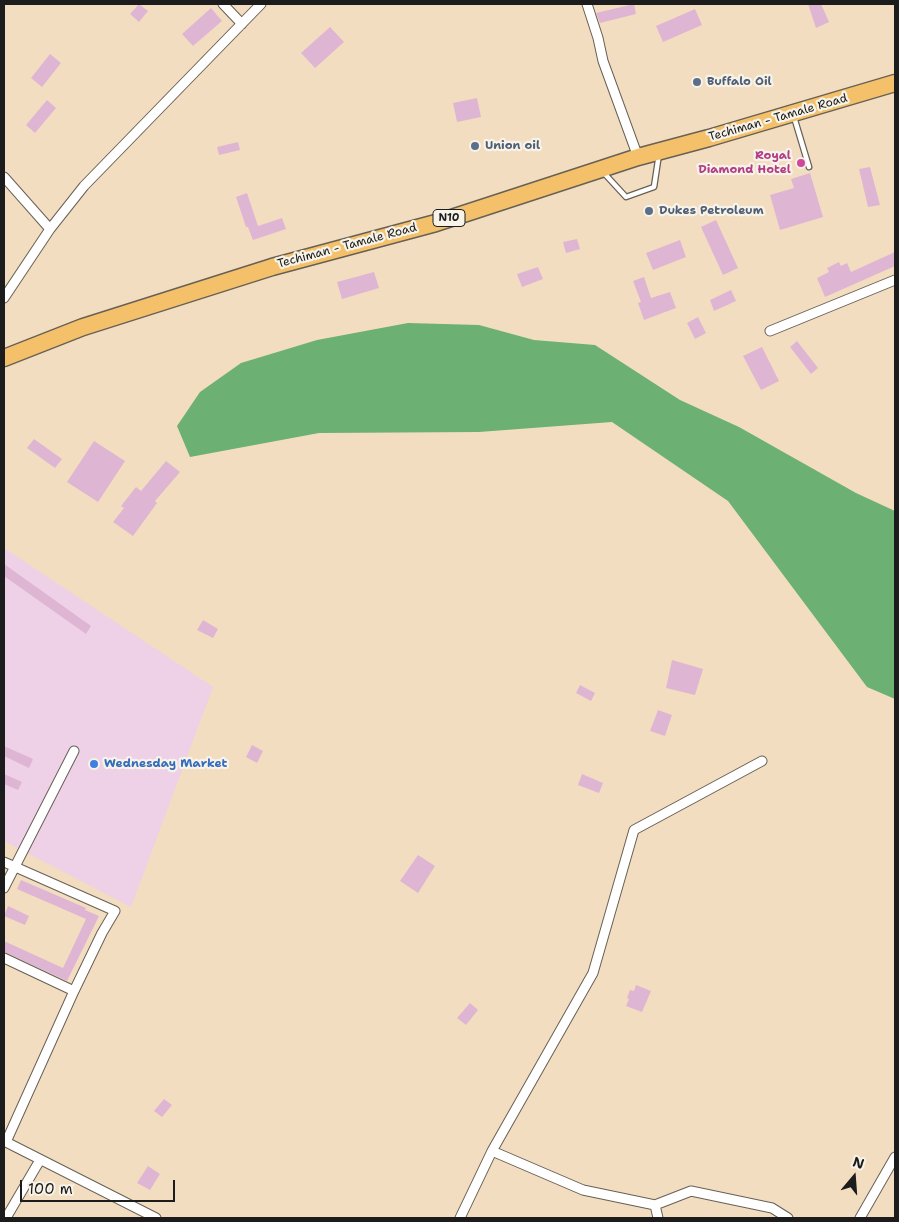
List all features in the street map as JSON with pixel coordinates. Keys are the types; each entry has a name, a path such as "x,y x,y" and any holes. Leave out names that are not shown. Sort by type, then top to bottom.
{"highway":[{"name":"Techiman - Tamale Road","path":"4,358 83,327 202,289 339,248 436,223 638,157 895,83"}],"street":[{"path":"223,4 242,24"},
{"path":"4,298 50,229 84,186 261,4"},
{"path":"587,4 603,61 638,157"},
{"path":"4,177 50,229"},
{"path":"770,331 895,280"},
{"path":"4,888 13,866 74,751"},
{"path":"460,1218 492,1151 594,973 634,830 762,761"},
{"path":"4,862 115,911 102,933 74,991 5,1141 156,1218"},
{"path":"4,958 74,991"},
{"path":"492,1151 583,1190 655,1205 691,1191 772,1208 788,1218"},
{"path":"860,1218 895,1157"},
{"path":"6,1218 40,1160"},
{"path":"655,1205 658,1218"}],"lane":[{"path":"792,113 809,167"},
{"path":"601,169 626,197 654,187 660,151"}],"shaded area":[{"name":"Wednesday Market","path":"4,548 213,687 131,907 4,841"}],"green space":[{"path":"408,323 479,325 534,340 595,345 680,400 739,427 856,493 895,511 895,699 867,687 728,501 612,422 479,432 319,433 190,457 177,426 200,392 241,363 317,340"}],"building":[{"path":"139,4 148,11 139,22 130,14"},
{"path":"634,4 636,14 600,23 596,13"},
{"path":"808,4 821,4 829,22 816,28"},
{"path":"211,8 222,21 193,46 182,34"},
{"path":"695,9 702,25 663,42 656,26"},
{"path":"330,27 344,42 315,68 301,53"},
{"path":"50,54 61,63 42,87 31,78"},
{"path":"477,98 481,117 457,122 453,103"},
{"path":"47,100 56,108 35,133 26,125"},
{"path":"238,142 240,150 219,155 217,147"},
{"path":"870,167 880,205 868,207 859,169"},
{"path":"810,173 823,217 780,230 770,195 794,188 791,179"},
{"path":"247,193 258,226 282,218 286,229 253,240 248,227 246,227 236,197"},
{"path":"716,220 738,268 723,275 701,227"},
{"path":"577,239 580,249 566,253 563,242"},
{"path":"680,240 686,257 653,270 646,253"},
{"path":"895,252 895,266 825,297 817,278 829,272 827,268 839,262 841,266 847,263 851,272"},
{"path":"538,267 543,279 522,287 517,274"},
{"path":"374,272 379,288 342,299 337,282"},
{"path":"644,277 651,298 670,292 676,308 644,320 638,303 641,302 633,281"},
{"path":"731,290 736,301 714,311 710,300"},
{"path":"698,317 706,333 695,339 687,323"},
{"path":"797,341 818,368 811,374 790,347"},
{"path":"762,347 779,381 761,390 743,356"},
{"path":"34,439 62,459 55,468 27,448"},
{"path":"94,441 125,461 98,502 67,482"},
{"path":"166,461 180,472 155,501 157,503 133,536 113,522 124,508 121,506 136,487 141,491"},
{"path":"4,564 91,626 86,634 4,576"},
{"path":"203,620 218,629 213,638 197,630"},
{"path":"672,660 703,669 695,695 666,688"},
{"path":"580,685 595,693 591,701 576,693"},
{"path":"658,710 672,715 665,736 650,731"},
{"path":"252,745 263,751 257,763 246,757"},
{"path":"4,746 33,759 29,768 4,756"},
{"path":"4,774 22,782 18,790 4,784"},
{"path":"582,774 603,783 599,793 578,785"},
{"path":"418,855 435,866 418,893 400,881"},
{"path":"21,880 86,908 85,910 99,916 67,981 4,952 4,941 63,968 86,919 17,889"},
{"path":"8,906 29,916 25,925 4,916"},
{"path":"636,985 651,991 642,1012 626,1006 630,990 634,991"},
{"path":"470,1003 478,1010 466,1025 457,1018"},
{"path":"164,1099 172,1105 162,1117 154,1111"},
{"path":"148,1166 160,1174 150,1190 137,1183"}],"place":[{"name":"Buffalo Oil","path":"697,82"},
{"name":"Union oil","path":"475,146"},
{"name":"Royal Diamond Hotel","path":"801,163"},
{"name":"Dukes Petroleum","path":"649,211"},
{"name":"Wednesday Market","path":"94,764"}]}
